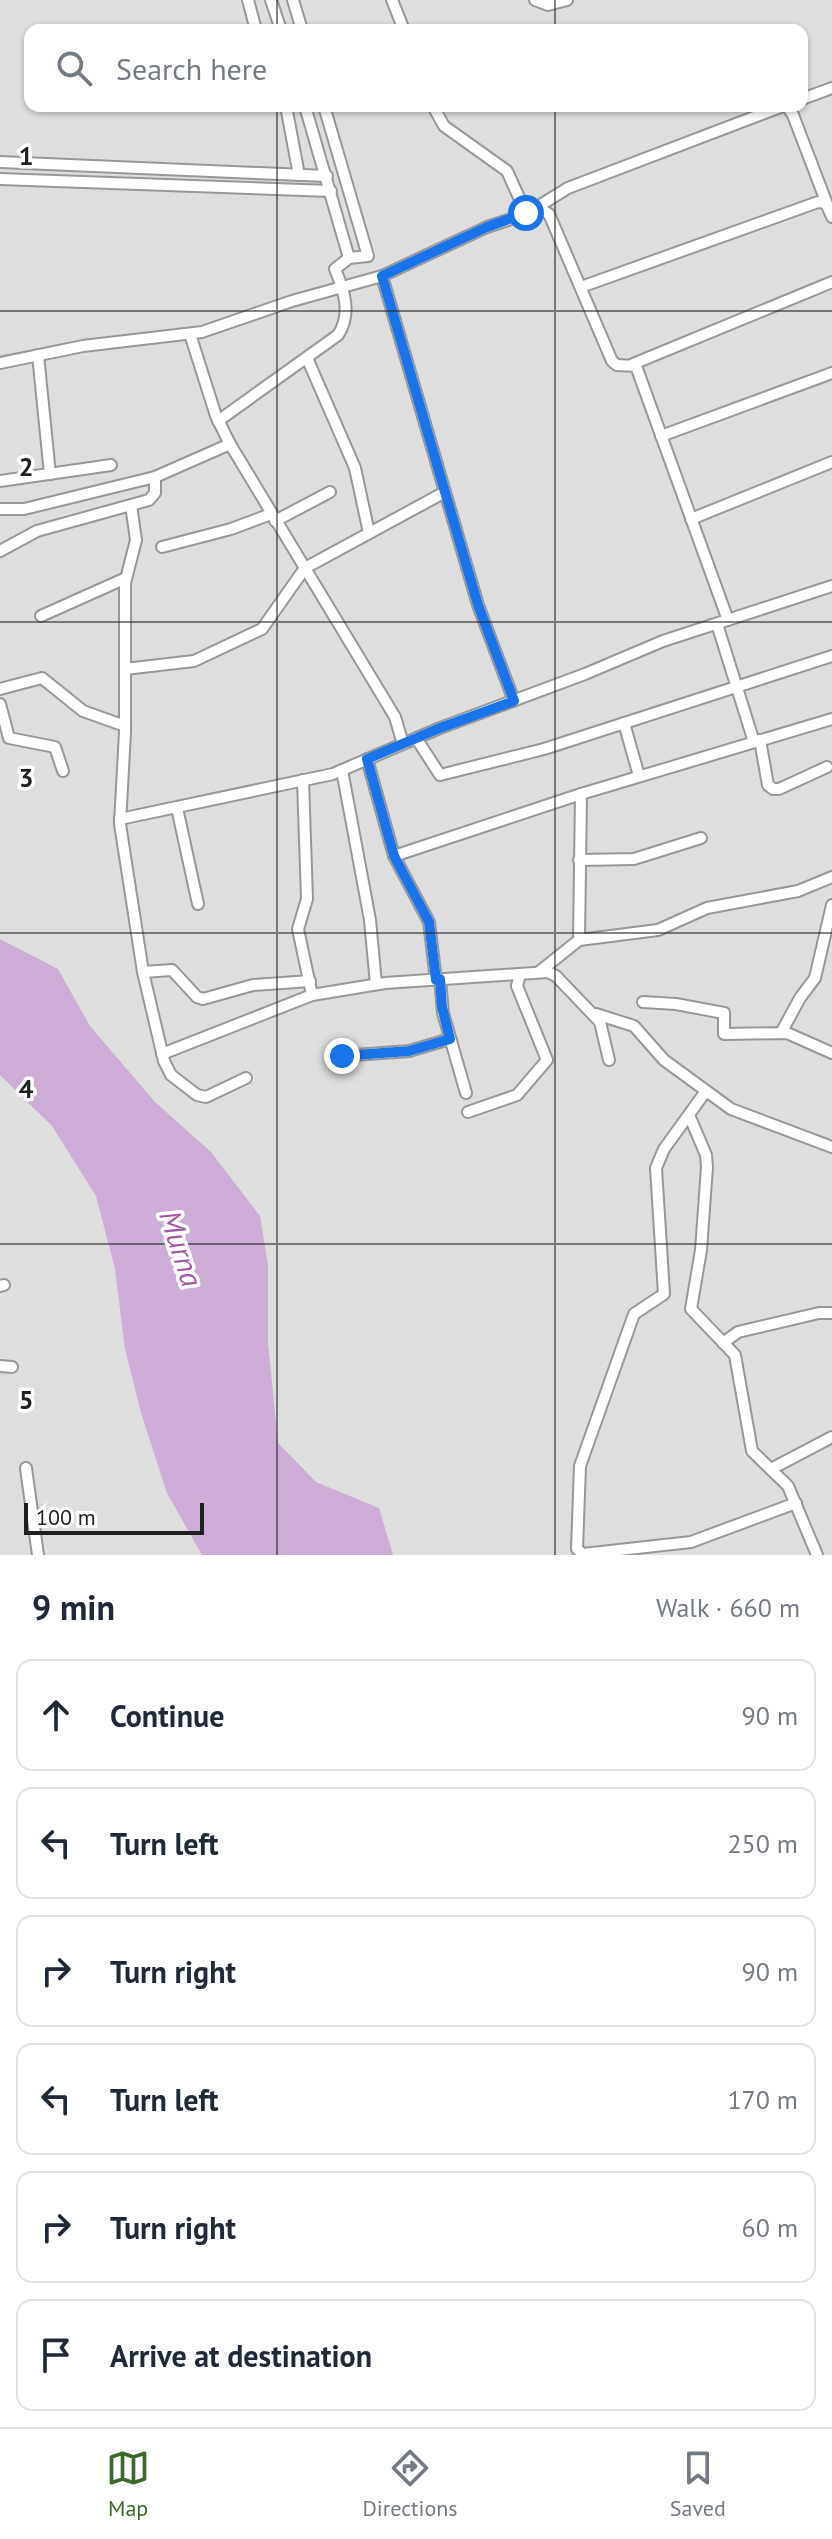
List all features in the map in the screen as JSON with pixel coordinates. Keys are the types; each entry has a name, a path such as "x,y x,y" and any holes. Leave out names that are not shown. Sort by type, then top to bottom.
{"street":[{"path":"248,0 254,24"},
{"path":"271,0 279,24"},
{"path":"293,0 300,24"},
{"path":"392,0 402,24"},
{"path":"535,0 548,5 567,0"},
{"path":"808,97 832,87"},
{"path":"287,112 299,175"},
{"path":"307,112 349,258"},
{"path":"218,421 338,335 346,312 343,287 335,269 349,258 368,256 326,112"},
{"path":"436,112 444,126 509,174 529,212"},
{"path":"529,212 568,188 769,112"},
{"path":"790,112 830,211"},
{"path":"0,162 327,176"},
{"path":"0,179 331,191"},
{"path":"581,287 818,202 830,211"},
{"path":"0,363 90,345 190,334 382,276 487,227 541,209 549,214 612,361 617,365 633,364 832,282"},
{"path":"382,276 478,605 514,701"},
{"path":"190,334 218,421 395,717 403,744"},
{"path":"38,355 50,474"},
{"path":"307,358 353,462 369,533"},
{"path":"633,364 728,620"},
{"path":"661,436 832,373"},
{"path":"0,509 24,509 155,477 230,444"},
{"path":"691,519 832,462"},
{"path":"0,481 111,465"},
{"path":"0,551 37,531 149,500 154,496 155,477"},
{"path":"162,547 273,517 330,492"},
{"path":"125,669 194,661 262,629 305,568 445,492"},
{"path":"131,505 136,540 126,578 125,726 120,819 143,972 162,1054 171,1075 202,1097 211,1097 246,1078"},
{"path":"41,616 126,578"},
{"path":"120,819 342,770 663,641 832,586"},
{"path":"717,624 757,741 768,785 779,789 827,767"},
{"path":"416,738 440,775 544,749 832,656"},
{"path":"0,689 42,678 83,711 125,726"},
{"path":"0,704 9,738 55,747 63,771"},
{"path":"394,856 581,794 832,719"},
{"path":"624,723 639,776"},
{"path":"367,759 394,856 429,922 442,1007 466,1093"},
{"path":"342,770 370,920 376,984"},
{"path":"303,780 307,899 298,929 312,995"},
{"path":"579,940 581,794"},
{"path":"177,808 198,904"},
{"path":"579,860 634,859 701,838"},
{"path":"537,973 579,940 658,930 707,908 798,891 832,877"},
{"path":"781,1033 817,974 832,905"},
{"path":"143,972 172,970 197,997 203,999 253,985 310,981"},
{"path":"162,1054 312,995 376,984 548,972 556,976 594,1014 603,1027 609,1060"},
{"path":"468,1112 517,1095 547,1060 517,986 520,974"},
{"path":"643,1002 676,1004 724,1013 724,1034 781,1033 832,1053"},
{"path":"594,1014 634,1026 664,1060 736,1111 832,1147"},
{"path":"342,1056 409,1051 450,1039"},
{"path":"706,1091 664,1149 656,1168 664,1294 634,1314 580,1466 577,1549 583,1554 684,1544 796,1503"},
{"path":"689,1115 706,1155 707,1167 701,1250 690,1304 694,1313 736,1357 751,1447 788,1486 817,1555"},
{"path":"723,1343 738,1332 819,1313 832,1313"},
{"path":"771,1469 832,1437"},
{"path":"26,1468 38,1555"}],"shaded area":[{"path":"0,0 832,0 832,1555 0,1555"}],"water":[{"name":"Murna","path":"0,939 58,969 90,1026 155,1102 211,1152 260,1216 268,1265 268,1343 278,1443 316,1482 379,1508 393,1555 202,1555 167,1493 141,1413 125,1349 115,1269 96,1196 52,1126 0,1075"}],"route":[{"path":"342,1056 409,1051 450,1039 442,1007 440,979 436,980 429,922 396,862 367,759 514,701 478,605 382,276 487,227 526,213"}]}
